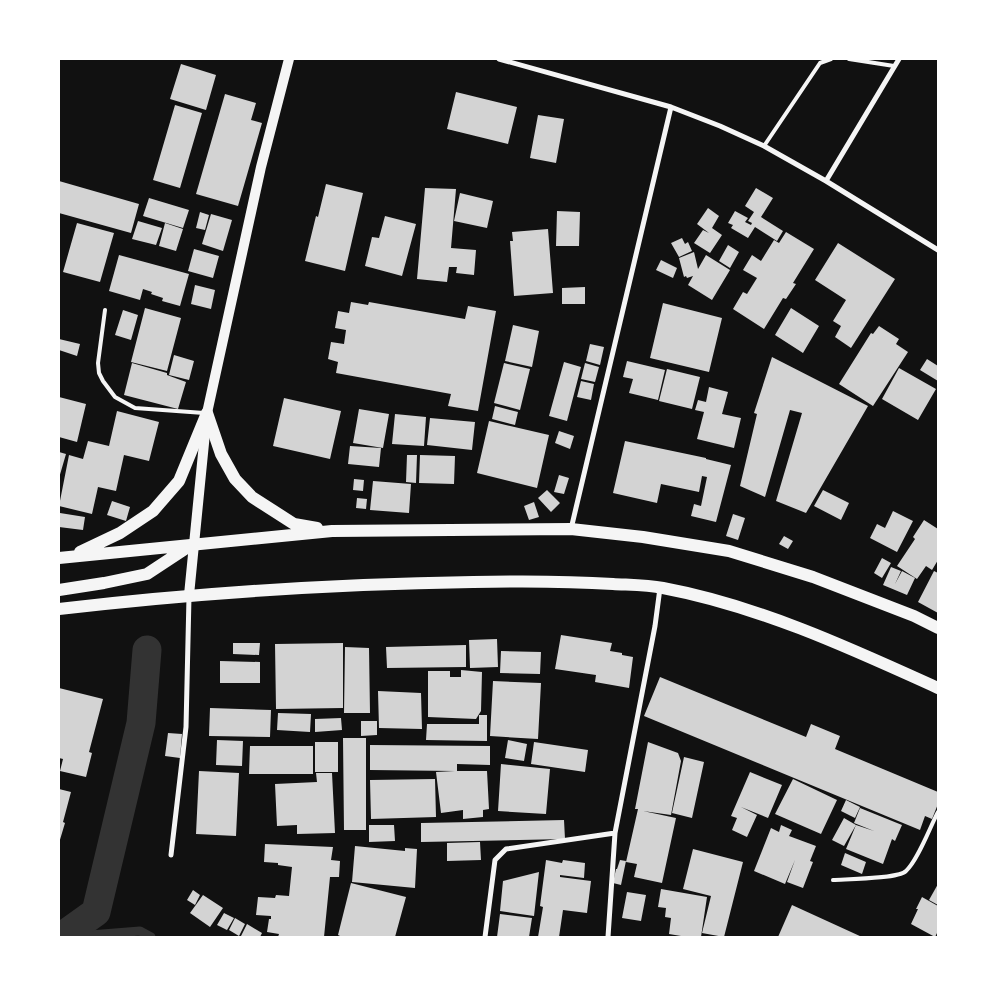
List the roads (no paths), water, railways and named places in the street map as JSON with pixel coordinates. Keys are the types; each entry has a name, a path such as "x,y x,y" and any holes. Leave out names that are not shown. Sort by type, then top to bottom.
{"main road":[{"path":"189,595 207,413 288,59"},
{"path":"207,413 221,454 235,479 252,497 294,524 332,531"},
{"path":"65,557 120,532 154,511 179,481 207,413"},
{"path":"65,557 332,531 571,529 643,537 729,552 813,577 914,616 938,628"},
{"path":"59,590 147,574 193,544"},
{"path":"59,610 189,595 328,586 560,580 660,587 716,600 847,646 938,688"}],"street":[{"path":"499,59 672,106 764,146 826,181 938,250"},
{"path":"826,181 898,59"},
{"path":"571,529 672,106"},
{"path":"608,937 615,833 655,626 660,587"},
{"path":"171,855 186,727 189,595"},
{"path":"485,937 495,860 506,849 615,833"}],"lane":[{"path":"764,146 820,63 831,59"},
{"path":"848,59 894,66"},
{"path":"105,310 98,363 99,373 103,382 115,397 135,408 207,413"},
{"path":"833,880 894,876 906,872 938,812"}],"waterway":[{"path":"61,937 96,912 141,723 147,650"},
{"path":"65,937 140,931 151,937"}]}
